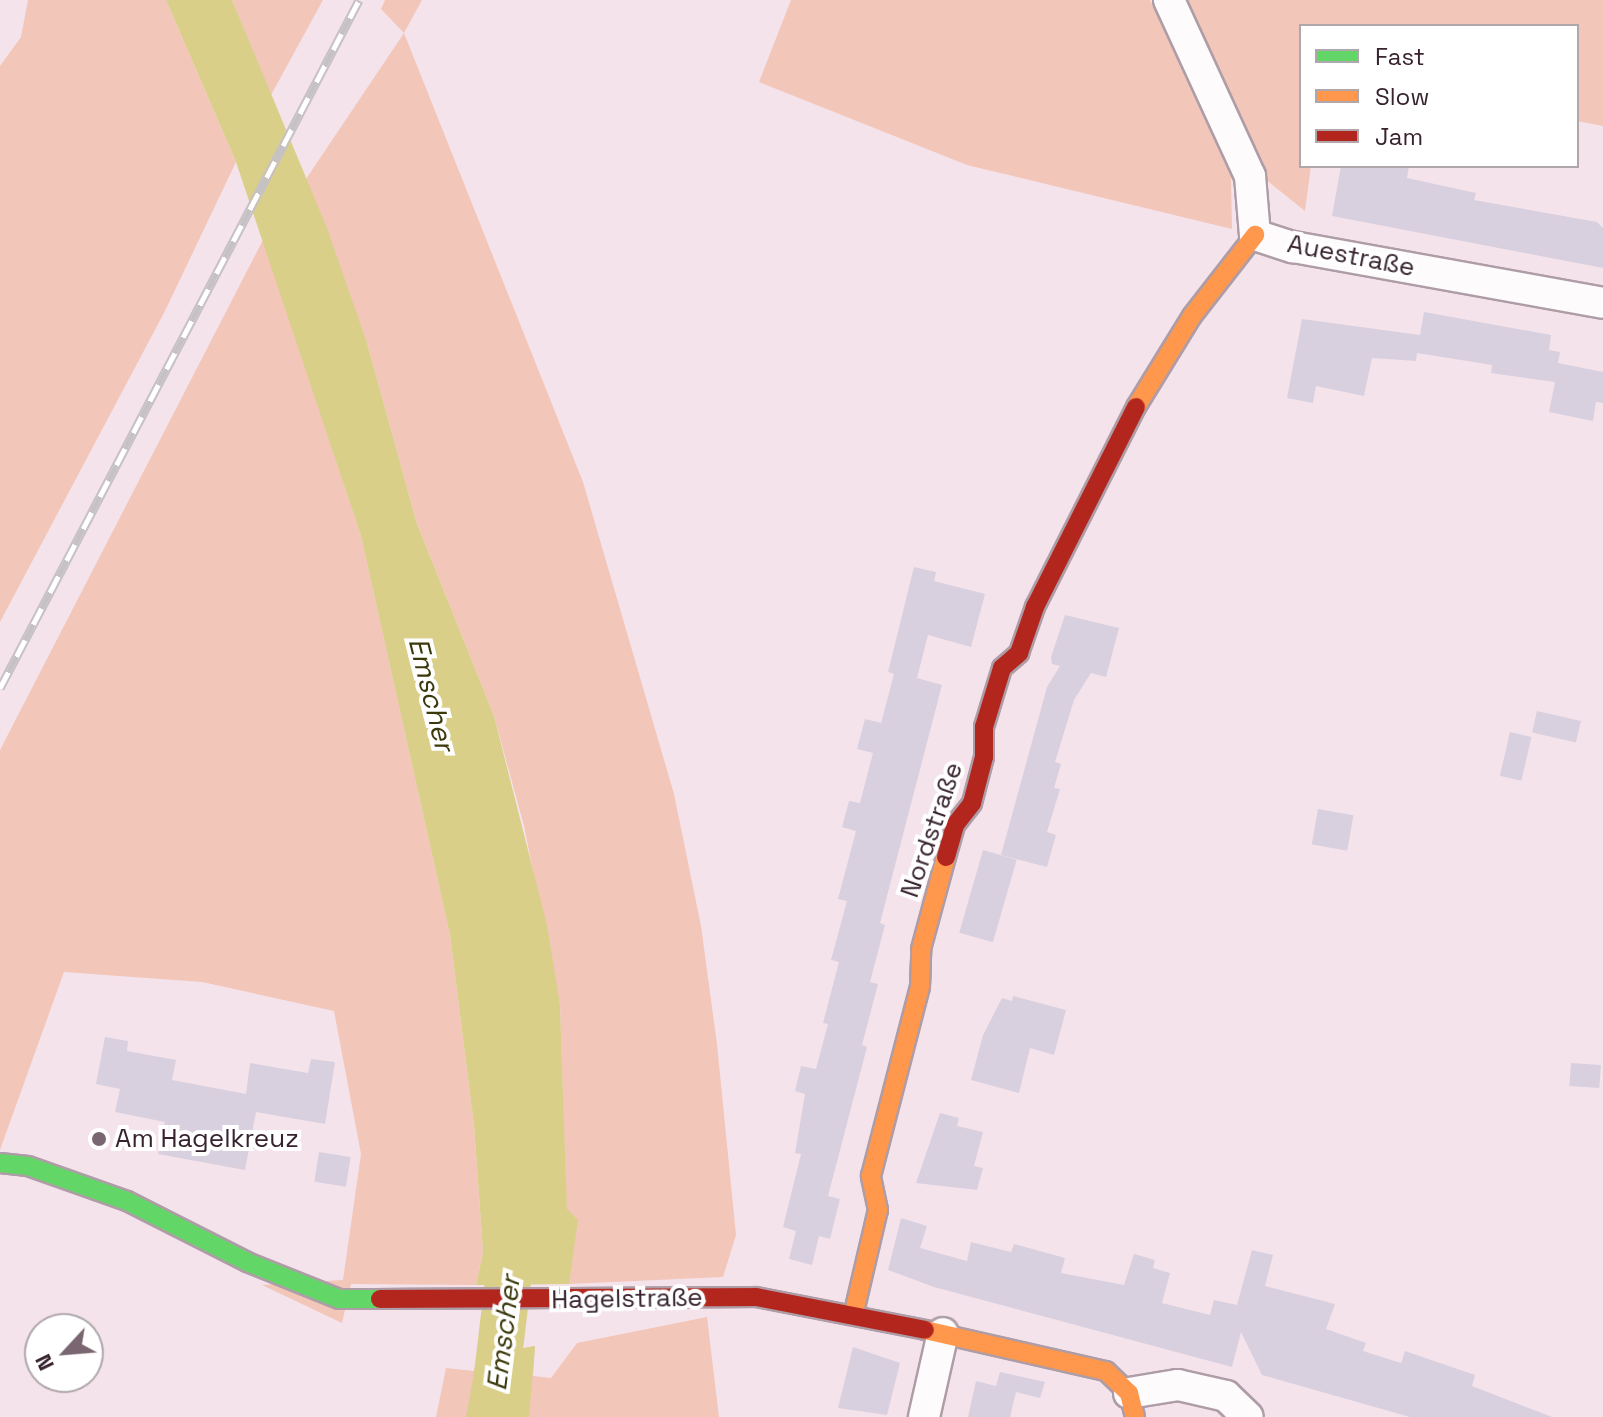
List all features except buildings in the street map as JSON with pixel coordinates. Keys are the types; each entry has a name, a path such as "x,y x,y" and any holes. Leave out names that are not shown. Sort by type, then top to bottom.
{"street":[{"name":"Auestraße","path":"1169,0 1250,176 1255,235 1293,247 1603,303"},
{"name":"Nordstraße","path":"854,1312 878,1210 871,1176 920,987 921,949 955,825 972,803 984,757 984,727 1002,668 1019,653 1035,607 1141,397 1192,316 1255,235"},
{"name":"Hagelstraße","path":"0,1163 28,1166 127,1201 307,1289 339,1299 756,1297 854,1312 1106,1371 1132,1405 1178,1385 1226,1396 1248,1417"},
{"path":"924,1417 943,1333"}],"shaded area":[{"path":"28,0 166,0 236,162 165,311 0,622 0,66 21,37"},
{"path":"232,0 323,0 271,95"},
{"path":"385,0 422,0 404,33 381,9"},
{"path":"791,0 1150,0 1231,177 1232,229 967,165 759,82"},
{"path":"1182,0 1603,0 1603,126 1579,121 1579,24 1299,24 1299,168 1311,168 1305,211 1260,175"},
{"path":"404,33 583,482 674,794 701,926 717,1044 736,1235 723,1277 569,1284 560,1005 524,826 494,716 417,524 367,343 306,179"},
{"path":"263,240 361,536 450,935 474,1125 483,1252 476,1285 351,1284 342,1323 262,1285 343,1280 361,1154 334,1011 202,982 64,972 0,1150 0,750"},
{"path":"707,1317 719,1417 436,1417 446,1368 474,1371 477,1357 535,1346 533,1376 551,1378 577,1343"}],"water":[{"path":"166,0 232,0 327,228 367,343 417,524 494,716 547,925 560,1005 567,1209 578,1220 569,1284 476,1285 483,1252 474,1125 450,935 361,536 236,162"},
{"path":"535,1346 529,1417 466,1417 477,1357"}],"waterway":[{"name":"Emscher","path":"492,1417 511,1256"}],"railway":[{"path":"0,688 359,0"}],"traffic: fast":[{"path":"0,1163 28,1166 127,1201 247,1262 339,1299 380,1299"}],"traffic: slow":[{"path":"1136,407 1192,316 1255,235"},
{"path":"854,1312 878,1210 871,1176 920,987 921,949 946,857"},
{"path":"925,1330 1106,1371 1129,1393 1135,1417"}],"traffic: jam":[{"path":"946,857 955,825 972,803 984,757 984,727 1002,668 1019,653 1035,607 1136,407"},
{"path":"380,1299 756,1297 925,1330"}],"place":[{"name":"Am Hagelkreuz","path":"99,1139"}]}
